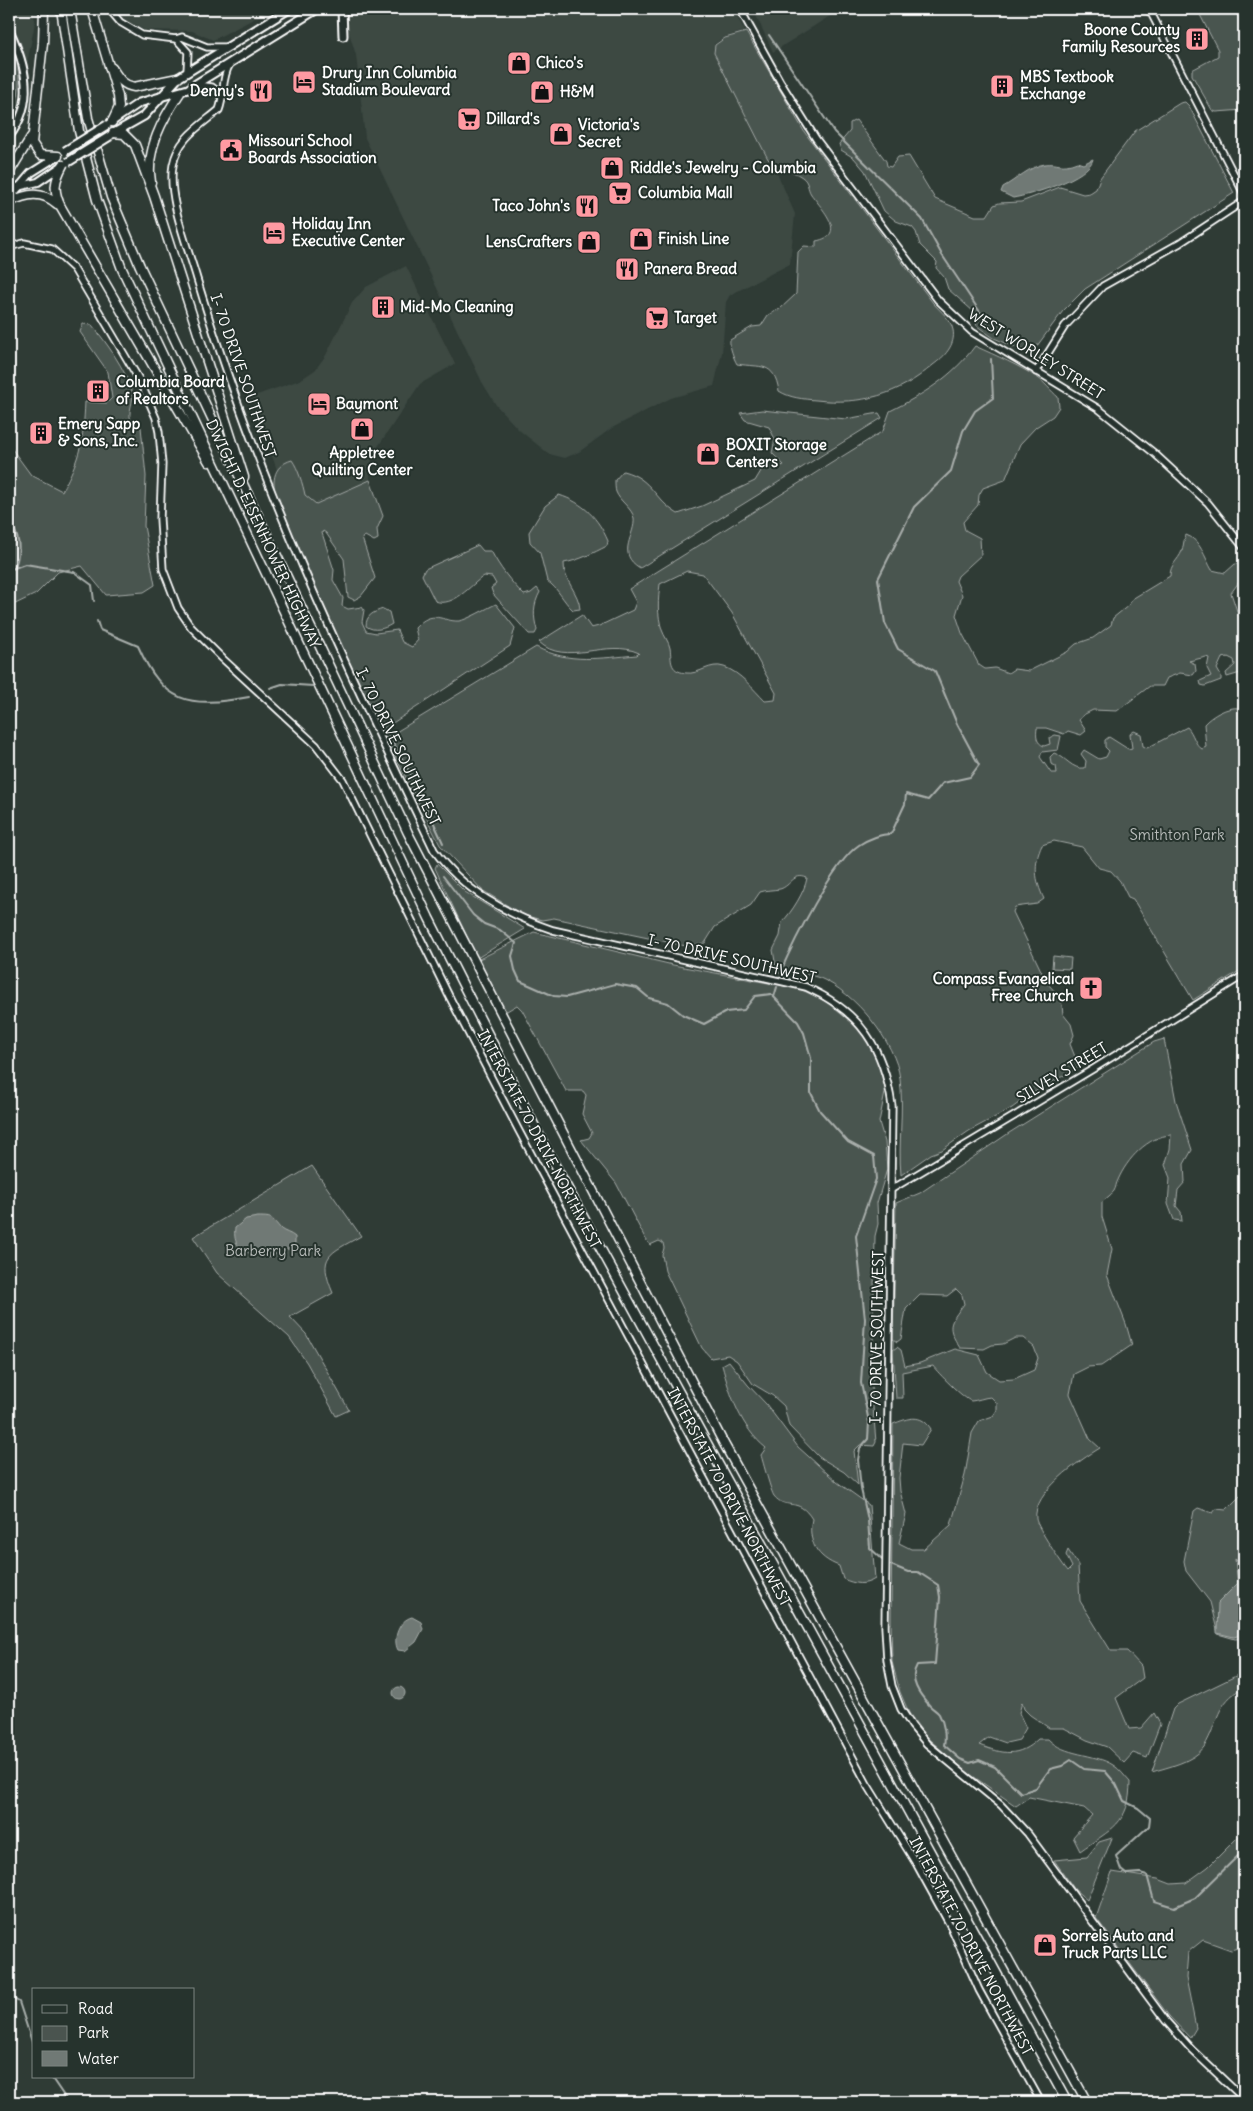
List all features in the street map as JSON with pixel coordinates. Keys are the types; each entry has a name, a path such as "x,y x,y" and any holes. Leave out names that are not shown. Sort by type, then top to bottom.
{"highway":[{"path":"44,9 31,137 38,153 43,156 58,156"},
{"name":"DWIGHT D. EISENHOWER HIGHWAY","path":"61,9 79,131 105,222 122,270 429,918 550,1156 1068,2102"},
{"name":"DWIGHT D. EISENHOWER HIGHWAY","path":"70,9 88,118 112,197 140,266 408,833 724,1442 1087,2102"},
{"path":"92,9 119,107 109,123"},
{"path":"108,62 127,86 134,87 178,78"},
{"path":"154,196 150,176 150,159 157,135 167,112 180,93"},
{"path":"112,134 124,134 135,145 154,196 251,501"},
{"path":"9,173 31,137"},
{"path":"65,163 54,184 60,207 165,389 225,485"},
{"path":"9,201 37,194 45,195 60,207"}],"main road":[{"path":"9,189 38,182 65,163 144,116 178,78 289,9"},
{"path":"9,201 31,172 135,105 180,93 196,85 316,9"},
{"path":"342,9 344,36"},
{"path":"9,29 23,62 27,86 22,114 9,137"}],"street":[{"path":"109,9 120,22 142,35 191,39 208,47 229,47"},
{"name":"WEST WORLEY STREET","path":"740,9 781,83 810,130 917,274 954,317 972,332 1099,409 1154,453 1208,503 1244,548"},
{"path":"1149,9 1244,194"},
{"path":"176,39 188,52 187,72"},
{"name":"I- 70 DRIVE SOUTHWEST","path":"230,64 225,73 223,96 218,110 195,128 178,150 171,178 179,217 209,319 273,500 319,610 434,850 444,864 464,883 493,904 518,918 553,930 806,987 839,1004 858,1022 868,1036 880,1056 889,1082 892,1106 886,1627 887,1660 892,1686 901,1709 927,1744 1014,1818 1166,2021 1192,2050 1244,2099"},
{"path":"196,85 212,87 223,96"},
{"path":"1036,372 1065,326 1103,286 1180,243 1244,201"},
{"name":"INTERSTATE 70 DRIVE NORTHWEST","path":"9,246 24,243 52,249 74,269 140,381 156,418 159,432 162,560 170,591 178,608 191,627 223,659 316,744 344,780 449,996 519,1131 867,1784 917,1866 951,1927 979,1990 1041,2102"},
{"name":"SILVEY STREET","path":"892,1190 1093,1069 1244,975"}],"shaded area":[{"path":"9,9 33,9 35,22 27,64 9,17"},
{"path":"115,9 273,9 213,40 192,31 144,30 123,18"},
{"name":"Columbia Mall","path":"346,9 733,9 745,31 725,37 714,44 714,52 769,163 775,168 795,214 790,264 730,295 726,302 722,353 714,386 671,398 612,428 579,452 565,458 549,454 519,430 496,405 482,382 365,138 356,55 345,20"},
{"path":"753,9 841,9 773,52"},
{"path":"406,266 455,364 420,384 375,451 370,467 370,480 293,515 251,397 300,380 315,370 326,355 352,303 366,287"}],"green space":[{"path":"1197,9 1244,9 1244,110 1216,112 1212,110 1192,75 1192,70 1218,56 1218,50"},
{"path":"746,32 805,133 952,326 953,341 945,354 920,375 893,391 879,396 848,401 797,398 779,391 777,381 770,370 760,366 737,364 734,359 730,340 752,327 761,326 768,315 780,309 796,294 798,252 804,246 816,247 816,241 826,238 831,233 832,227 826,213 811,194 804,179 768,159 714,53 715,45 725,38"},
{"path":"9,40 16,61 19,92 14,113 9,123"},
{"path":"1185,102 1189,106 1234,193 1085,289 1063,311 1031,354 994,338 977,326 974,312 948,289 944,277 936,268 937,262 920,245 916,232 912,227 896,221 884,211 865,171 854,158 841,150 839,144 850,131 850,123 856,120 886,161 887,166 891,167 898,157 909,156 935,199 975,216 987,216 994,205 999,203 1021,202 1060,187 1083,194 1090,193 1096,189 1100,178 1135,131 1180,103"},
{"path":"83,324 92,325 104,340 120,365 132,391 130,420 132,425 141,427 146,476 144,526 155,585 144,592 106,595 82,566 58,572 36,594 9,607 9,445 31,475 62,491 80,448 85,402 107,403 112,398 108,372 80,332"},
{"name":"Smithton Park","path":"975,346 1023,369 1040,379 1058,397 1059,407 1053,416 1036,427 1020,444 1005,480 983,488 979,495 978,505 963,522 965,530 980,538 981,555 958,576 956,581 962,595 956,615 962,633 979,665 985,669 995,668 1008,673 1014,669 1029,671 1067,652 1076,644 1093,638 1111,625 1113,618 1129,605 1132,599 1170,576 1173,565 1182,551 1186,535 1195,540 1199,545 1212,570 1225,573 1235,564 1244,565 1244,575 1231,593 1244,632 1244,650 1241,651 1244,655 1244,672 1227,677 1226,673 1235,665 1234,660 1228,657 1222,658 1217,669 1221,680 1205,686 1201,685 1200,681 1211,676 1207,668 1209,658 1189,661 1195,664 1196,671 1193,675 1180,673 1167,678 1163,686 1150,686 1117,711 1093,710 1083,715 1079,720 1086,731 1081,735 1068,731 1064,734 1046,728 1037,728 1037,739 1044,746 1050,744 1049,738 1055,735 1061,736 1058,750 1042,752 1040,757 1051,773 1057,773 1056,766 1051,764 1050,757 1054,753 1076,767 1085,768 1086,761 1081,754 1084,750 1099,759 1106,757 1109,751 1105,747 1105,740 1109,737 1128,749 1132,748 1130,734 1134,731 1141,734 1143,746 1147,748 1187,727 1202,749 1206,747 1204,724 1220,712 1239,708 1244,720 1244,968 1193,1000 1133,899 1128,897 1120,881 1111,871 1099,868 1082,847 1054,841 1042,845 1037,859 1036,872 1044,899 1037,904 1015,907 1013,912 1047,983 1061,998 1063,1014 1071,1024 1074,1035 1070,1044 1079,1067 1031,1094 1012,1108 969,1131 942,1150 931,1154 901,1175 900,1079 891,1050 882,1034 859,1006 833,985 815,976 776,967 773,950 780,936 782,922 798,901 807,878 798,877 780,889 760,892 751,905 715,927 705,943 686,946 554,918 542,920 523,915 482,890 440,845 386,738 536,647 561,656 573,658 637,655 639,653 627,649 614,648 574,653 561,652 549,649 539,642 582,615 591,628 633,610 636,602 629,589 883,431 890,411 937,384","holes":["687,571 703,574 732,613 776,693 775,700 765,701 741,677 730,669 714,666 686,673 676,670 672,664 669,646 659,618 660,584"]},
{"path":"762,410 846,419 879,413 882,418 640,568 629,556 628,550 634,524 633,514 616,492 615,480 623,471 641,479 663,502 678,514 702,506 755,481 764,466 775,468 784,465 772,453 775,439 769,427 745,420 740,413"},
{"path":"292,460 302,482 305,495 316,504 370,480 383,516 377,529 378,539 374,541 365,536 362,538 375,578 361,596 354,600 348,597 344,559 326,533 323,531 322,533 334,570 333,580 343,598 342,606 348,609 362,607 364,610 362,622 366,631 376,633 397,630 402,642 412,647 418,640 415,628 421,622 432,617 459,621 496,604 515,628 510,646 382,730 333,629 277,501 274,488 275,476 280,467"},
{"path":"559,495 576,502 589,512 600,525 608,541 607,546 602,549 564,563 566,575 577,597 580,609 573,610 547,581 540,553 530,542 529,532 545,506"},
{"path":"478,545 483,551 491,551 514,585 524,595 531,593 537,588 540,592 535,606 534,615 537,630 535,634 529,634 493,594 491,588 496,584 492,577 484,576 455,599 442,602 435,601 422,575 425,569"},
{"path":"383,609 389,612 392,624 379,629 372,629 366,626 369,617"},
{"path":"437,864 465,892 525,929 477,958 435,868"},
{"path":"534,932 673,965 800,989 825,1001 855,1025 871,1045 884,1070 886,1088 879,1122 885,1142 887,1169 877,1203 878,1224 875,1236 872,1395 876,1442 874,1446 860,1445 854,1451 858,1485 844,1472 819,1457 789,1426 784,1406 773,1396 753,1384 737,1361 728,1355 711,1358 702,1348 665,1271 662,1255 663,1243 659,1241 650,1245 616,1183 581,1140 589,1138 592,1133 582,1114 586,1095 583,1091 566,1091 522,1010 517,1005 507,1011 503,1009 479,959"},
{"path":"1053,956 1071,958 1070,969 1052,968"},
{"path":"1164,1039 1176,1101 1192,1150 1184,1164 1185,1182 1178,1190 1176,1206 1181,1212 1182,1221 1174,1220 1168,1204 1170,1178 1165,1165 1170,1149 1171,1135 1162,1136 1139,1150 1122,1172 1114,1191 1102,1202 1102,1217 1112,1249 1107,1275 1132,1345 1101,1366 1088,1367 1074,1374 1070,1394 1090,1439 1100,1448 1081,1460 1049,1488 1037,1509 1036,1519 1045,1537 1068,1571 1072,1567 1066,1555 1068,1550 1078,1565 1080,1601 1111,1651 1127,1651 1141,1666 1143,1678 1116,1698 1129,1729 1141,1728 1154,1713 1160,1724 1147,1758 1133,1753 1124,1763 1107,1747 1087,1740 1064,1728 1049,1728 1030,1715 1024,1709 1022,1702 1019,1713 1026,1728 1019,1740 1006,1743 989,1737 979,1745 996,1751 1010,1753 1024,1749 1038,1739 1048,1739 1062,1749 1105,1761 1120,1771 1130,1782 1127,1807 1117,1824 1080,1851 1073,1837 1092,1815 1084,1808 1029,1797 1016,1806 967,1772 925,1736 909,1713 900,1692 892,1662 893,1424 914,1418 923,1421 931,1429 921,1445 903,1443 899,1478 906,1514 899,1543 911,1549 924,1549 951,1525 965,1475 972,1433 979,1421 993,1416 997,1410 997,1403 991,1397 971,1401 951,1385 933,1366 902,1372 903,1398 896,1398 893,1350 897,1347 901,1350 905,1366 920,1363 955,1349 979,1355 987,1372 999,1380 1014,1379 1034,1370 1038,1358 1034,1347 1023,1338 1015,1338 1003,1344 992,1345 984,1349 960,1348 951,1330 952,1321 964,1304 962,1295 956,1289 947,1296 920,1295 906,1309 901,1339 897,1342 893,1339 896,1203 920,1193 1009,1133 1154,1042"},
{"name":"Barberry Park","path":"312,1166 361,1236 334,1252 326,1263 328,1280 333,1293 290,1317 306,1334 349,1410 336,1416 307,1363 289,1337 217,1273 193,1237"},
{"path":"729,1361 766,1404 798,1447 837,1482 869,1505 875,1579 859,1584 843,1579 839,1566 831,1563 815,1548 811,1534 812,1519 807,1512 797,1506 783,1503 774,1496 761,1455 766,1448 757,1440 743,1421 729,1388 722,1365"},
{"path":"1244,1494 1244,1638 1235,1639 1218,1634 1210,1602 1186,1571 1184,1561 1194,1511 1198,1508 1213,1513 1216,1509 1226,1510"},
{"path":"1244,1672 1244,1687 1235,1693 1223,1706 1209,1738 1200,1752 1180,1763 1152,1772 1173,1709 1178,1704"},
{"path":"1244,1831 1244,1946 1231,1950 1203,1940 1188,1952 1186,1978 1196,2028 1190,2038 1169,2016 1096,1918 1112,1872 1158,1879 1171,1884 1186,1883 1208,1867"},
{"path":"1112,1838 1087,1900 1075,1890 1054,1860 1087,1857 1099,1842"}],"water":[{"path":"1093,159 1089,166 1081,173 1058,185 1013,198 1001,192 1003,187 1039,165 1067,165 1077,162 1083,164"},
{"path":"258,1217 272,1219 282,1230 295,1237 295,1244 290,1249 270,1256 246,1252 235,1239 235,1228 246,1219"},
{"path":"1235,1559 1244,1566 1244,1634 1234,1637 1217,1633 1218,1603 1238,1583"},
{"path":"412,1617 421,1622 423,1629 416,1642 405,1651 398,1650 396,1636 398,1630 403,1622"},
{"path":"401,1687 404,1688 404,1698 397,1699 394,1698 393,1691 394,1688"}],"waterway":[{"path":"769,35 834,132 922,219 942,255 992,330"},
{"path":"780,973 826,885 849,854 859,845 875,837 891,834 905,804 906,794 928,800 943,783 970,777 979,765 957,724 935,671 898,649 885,623 878,579 914,507 951,471 963,431 975,411 993,398 991,359"},
{"path":"9,518 15,531 19,548 15,567"},
{"path":"9,570 25,564 74,572 92,585 94,601"},
{"path":"97,621 100,630 138,646 148,665 168,691 194,701 210,702 249,697"},
{"path":"270,688 282,684 313,686"},
{"path":"388,733 416,784 443,843"},
{"path":"443,876 473,915 484,924 500,930 516,943 512,956 520,981 554,996 567,997 615,984 637,988 649,998 668,1003 683,1015 704,1024 726,1012 744,1010 755,996 771,994 798,1022 804,1033 811,1058 811,1093 820,1111 848,1142 874,1156 876,1179 856,1236 865,1319 861,1383 869,1422 868,1439 860,1448 858,1460 861,1489 868,1520 870,1548 882,1559"},
{"path":"774,997 777,987"},
{"path":"9,1389 12,1391 15,1415 9,1423"},
{"path":"891,1565 908,1572 918,1572 938,1585 940,1597 935,1664 917,1665 914,1676 916,1687 922,1697 941,1718 945,1734 944,1745 960,1759 970,1763 979,1760 995,1767 1021,1793 1036,1788 1050,1769 1062,1766 1071,1760 1084,1769 1105,1771 1116,1784 1124,1801 1138,1808 1150,1818 1149,1826 1116,1856 1121,1870 1126,1874 1140,1873 1147,1875 1154,1901 1174,1907 1195,1898 1244,1850"},
{"path":"9,1996 19,2002 32,2042"},
{"path":"52,2078 68,2102"}],"place":[{"name":"Boone County Family Resources","path":"1197,39"},
{"name":"Chico's","path":"519,63"},
{"name":"Drury Inn Columbia Stadium Boulevard","path":"304,82"},
{"name":"MBS Textbook Exchange","path":"1002,86"},
{"name":"Denny's","path":"261,91"},
{"name":"H&M","path":"542,92"},
{"name":"Dillard's","path":"469,119"},
{"name":"Victoria's Secret","path":"561,134"},
{"name":"Missouri School Boards Association","path":"231,150"},
{"name":"Riddle's Jewelry - Columbia","path":"612,168"},
{"name":"Columbia Mall","path":"620,193"},
{"name":"Taco John's","path":"587,206"},
{"name":"Holiday Inn Executive Center","path":"274,233"},
{"name":"Finish Line","path":"641,239"},
{"name":"LensCrafters","path":"589,242"},
{"name":"Panera Bread","path":"627,269"},
{"name":"Mid-Mo Cleaning","path":"383,307"},
{"name":"Target","path":"657,318"},
{"name":"Columbia Board of Realtors","path":"98,391"},
{"name":"Baymont","path":"319,404"},
{"name":"Appletree Quilting Center","path":"362,429"},
{"name":"Emery Sapp & Sons, Inc.","path":"41,433"},
{"name":"BOXIT Storage Centers","path":"708,454"},
{"name":"Compass Evangelical Free Church","path":"1091,988"},
{"name":"Sorrels Auto and Truck Parts LLC","path":"1045,1945"}]}
